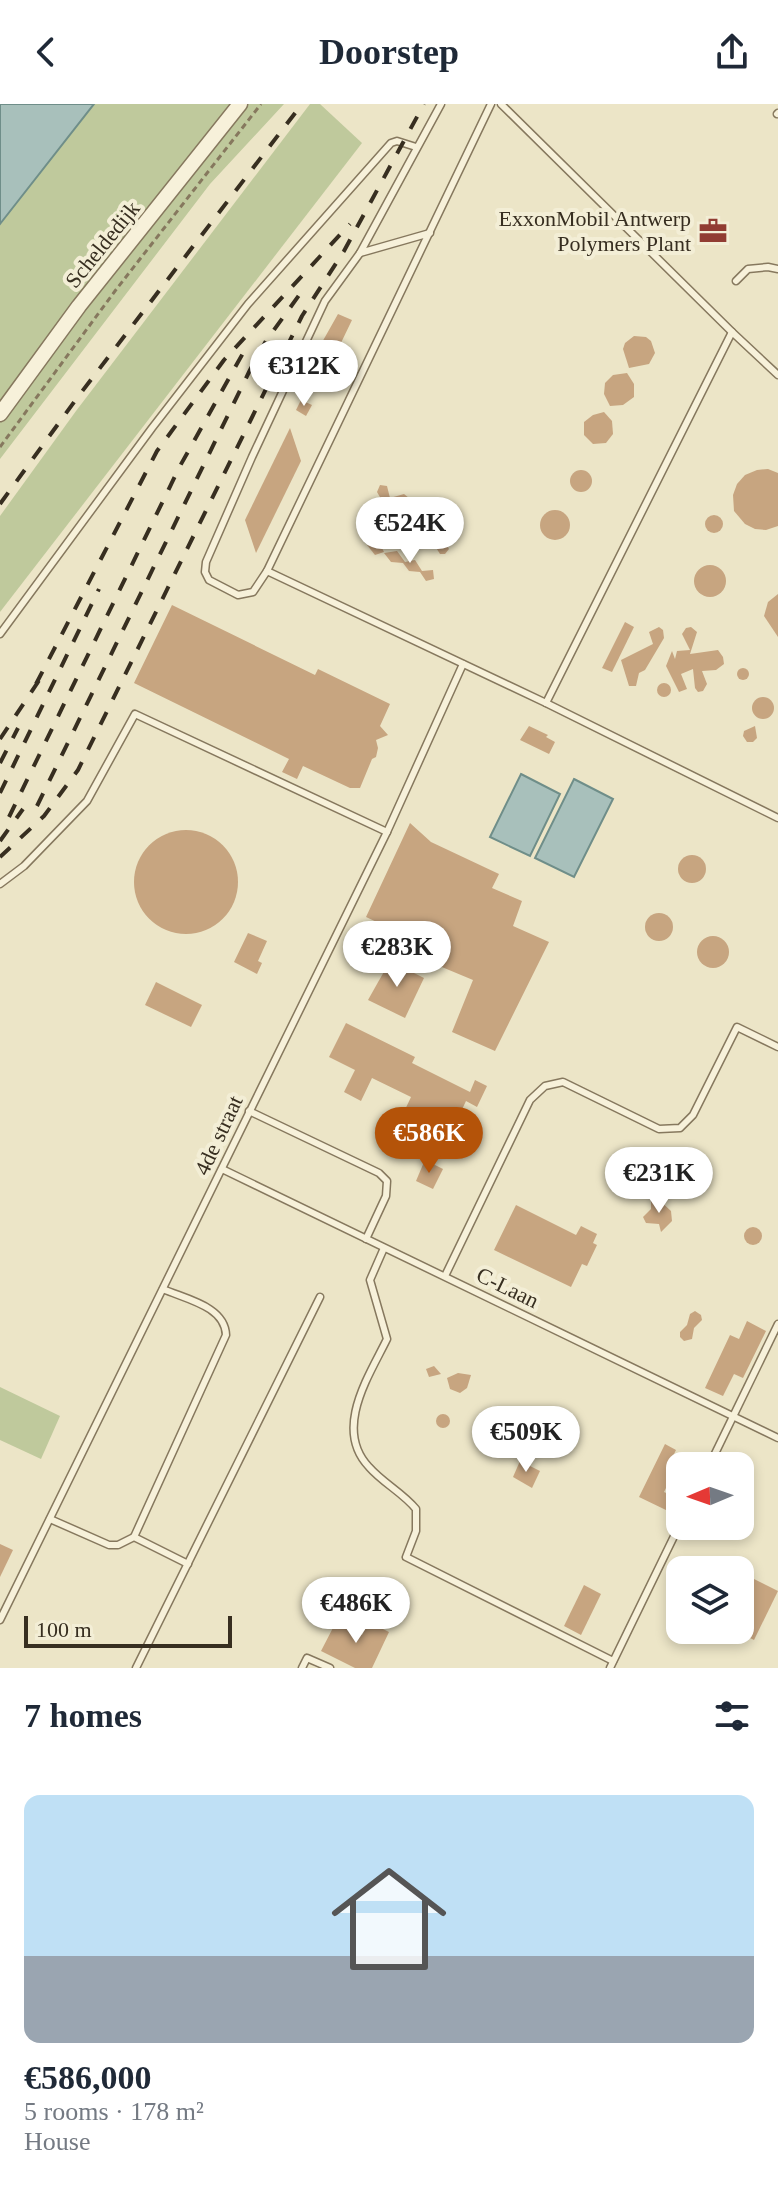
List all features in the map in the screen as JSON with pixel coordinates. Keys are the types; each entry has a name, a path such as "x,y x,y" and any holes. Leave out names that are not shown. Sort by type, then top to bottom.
{"street":[{"name":"Scheldedijk","path":"0,414 79,306 135,240 240,104"}],"lane":[{"path":"441,104 360,253 325,301 206,562 205,572 209,580 238,595 253,592 267,571 491,104"},
{"path":"501,104 778,375"},
{"path":"0,634 152,428 289,255 391,143 397,141 416,147"},
{"path":"360,253 430,233"},
{"path":"736,281 748,269 778,269"},
{"path":"546,703 732,332"},
{"path":"267,571 546,703 778,818"},
{"name":"4de straat","path":"0,1620 387,832 463,664"},
{"path":"0,884 24,866 87,801 135,714 387,832"},
{"path":"445,1276 530,1100 545,1086 563,1082 659,1129 680,1128 693,1115 737,1027 778,1047"},
{"path":"249,1111 379,1173 387,1181 386,1196 366,1239"},
{"name":"C-Laan","path":"222,1169 778,1438"},
{"path":"384,1248 370,1280 387,1339 356,1404 354,1433 362,1460 416,1509 416,1531 406,1557 611,1664 672,1540"},
{"path":"50,1519 109,1545 118,1545 134,1537 226,1335 226,1328 218,1314 163,1289"},
{"path":"136,1668 320,1297"},
{"path":"716,1452 778,1324"},
{"path":"134,1537 188,1564"},
{"path":"302,1668 307,1658 330,1668"}],"path":[{"path":"0,447 115,291 261,104"}],"green space":[{"path":"94,104 284,104 210,184 0,459 0,224"},
{"path":"310,104 320,104 362,143 0,612 0,516 76,411"},
{"path":"0,1387 60,1416 41,1459 0,1440"}],"water":[{"path":"0,104 94,104 0,224"},
{"path":"521,774 560,794 530,856 490,837"},
{"path":"574,779 613,799 574,877 535,858"}],"building":[{"path":"338,314 352,320 326,374 323,373 321,378 309,373 316,353"},
{"path":"634,336 646,337 651,341 655,353 649,364 629,368 623,349"},
{"path":"627,373 634,384 634,397 623,405 610,406 604,394 605,383 613,375"},
{"path":"301,400 312,405 306,416 296,410"},
{"path":"604,412 612,421 613,434 606,443 593,444 584,435 584,422"},
{"path":"290,428 301,461 256,553 245,520"},
{"path":"768,469 778,473 778,526 766,530 755,529 745,524 734,511 733,495 745,475"},
{"path":"581,470 589,473 592,481 589,489 581,492 573,489 570,481 573,473"},
{"path":"380,485 387,486 390,498 404,494 415,500 393,512 394,518 390,514 381,519 368,519 367,509 384,504 377,492"},
{"path":"427,506 433,508 435,527 449,517 455,517 459,522 457,531 443,538 449,549 445,554 440,554 435,546 422,545 416,536 404,537 394,523 425,528 421,509"},
{"path":"555,510 566,514 570,525 566,536 555,540 544,536 540,525 544,514"},
{"path":"714,515 723,524 714,533 705,524"},
{"path":"376,543 384,552 375,555 367,545"},
{"path":"397,551 405,562 415,560 422,571 433,570 434,579 426,581 420,572 409,571 403,563 391,562 384,553"},
{"path":"710,565 722,569 726,581 722,593 710,597 698,593 694,581 698,569"},
{"path":"778,594 778,637 764,616 768,602"},
{"path":"172,605 315,675 318,669 390,704 380,726 388,735 376,740 376,757 372,759 360,788 350,788 303,766 297,779 282,772 289,759 134,683"},
{"path":"625,622 634,627 612,672 602,668"},
{"path":"659,627 663,630 664,638 645,670 639,673 636,686 629,686 621,660 653,644 649,632"},
{"path":"691,627 697,632 690,654 718,650 724,664 716,670 702,671 707,684 703,691 698,692 695,688 693,669 681,674 687,689 679,692 666,666 672,651 675,659 677,651 690,650 682,634"},
{"path":"738,669 748,669 748,679 738,679"},
{"path":"664,683 671,690 664,697 657,690"},
{"path":"763,697 771,700 774,708 771,716 763,719 755,716 752,708 755,700"},
{"path":"529,726 555,742 549,754 520,740"},
{"path":"755,726 757,738 747,742 744,731"},
{"path":"410,823 431,842 499,874 492,888 522,901 513,926 549,942 495,1051 452,1032 473,980 437,965 443,953 366,917"},
{"path":"186,830 206,834 223,845 234,862 238,882 234,902 223,919 206,930 186,934 166,930 149,919 138,902 134,882 138,862 149,845 166,834"},
{"path":"692,855 702,859 706,869 702,879 692,883 682,879 678,869 682,859"},
{"path":"659,913 669,917 673,927 669,937 659,941 649,937 645,927 649,917"},
{"path":"248,933 267,941 258,961 262,963 257,974 234,962"},
{"path":"713,936 724,941 729,952 724,963 713,968 702,963 697,952 702,941"},
{"path":"390,961 424,978 405,1018 368,1000"},
{"path":"156,982 202,1005 191,1027 145,1005"},
{"path":"346,1023 415,1057 412,1063 470,1092 475,1080 487,1086 477,1107 466,1101 448,1139 402,1116 411,1097 372,1078 361,1101 344,1092 355,1070 329,1057"},
{"path":"427,1161 443,1169 433,1189 416,1181"},
{"path":"658,1199 671,1211 672,1221 661,1232 659,1224 646,1223 643,1217 651,1209 651,1201"},
{"path":"516,1205 576,1235 581,1226 597,1234 593,1243 597,1245 587,1266 582,1264 571,1287 494,1250"},
{"path":"753,1227 762,1236 753,1245 744,1236"},
{"path":"695,1311 702,1320 694,1328 692,1339 684,1341 680,1332"},
{"path":"747,1321 766,1331 743,1378 734,1374 723,1396 705,1388 730,1335 739,1339"},
{"path":"434,1366 441,1374 429,1377 426,1369"},
{"path":"458,1373 471,1375 467,1388 460,1393 450,1389 447,1378"},
{"path":"443,1414 450,1421 443,1428 436,1421"},
{"path":"665,1444 676,1450 666,1452 666,1510 639,1497"},
{"path":"520,1461 540,1471 532,1488 513,1477"},
{"path":"0,1544 13,1550 0,1577"},
{"path":"754,1579 778,1591 754,1640"},
{"path":"584,1585 601,1594 581,1635 564,1626"},
{"path":"336,1622 362,1635 369,1622 389,1632 372,1668 355,1668 321,1651"}],"railway":[{"path":"0,504 77,398 302,104"},
{"path":"0,857 44,816 78,770 302,316 344,251 424,104"},
{"path":"36,684 157,451 224,360 350,224"},
{"path":"37,806 250,370 266,341 305,287"},
{"path":"9,817 180,466 247,346"},
{"path":"0,793 99,589"},
{"path":"0,739 42,676"},
{"path":"0,763 18,728"},
{"path":"0,841 23,809"}],"place":[{"name":"ExxonMobil Antwerp Polymers Plant","path":"713,231"}]}
